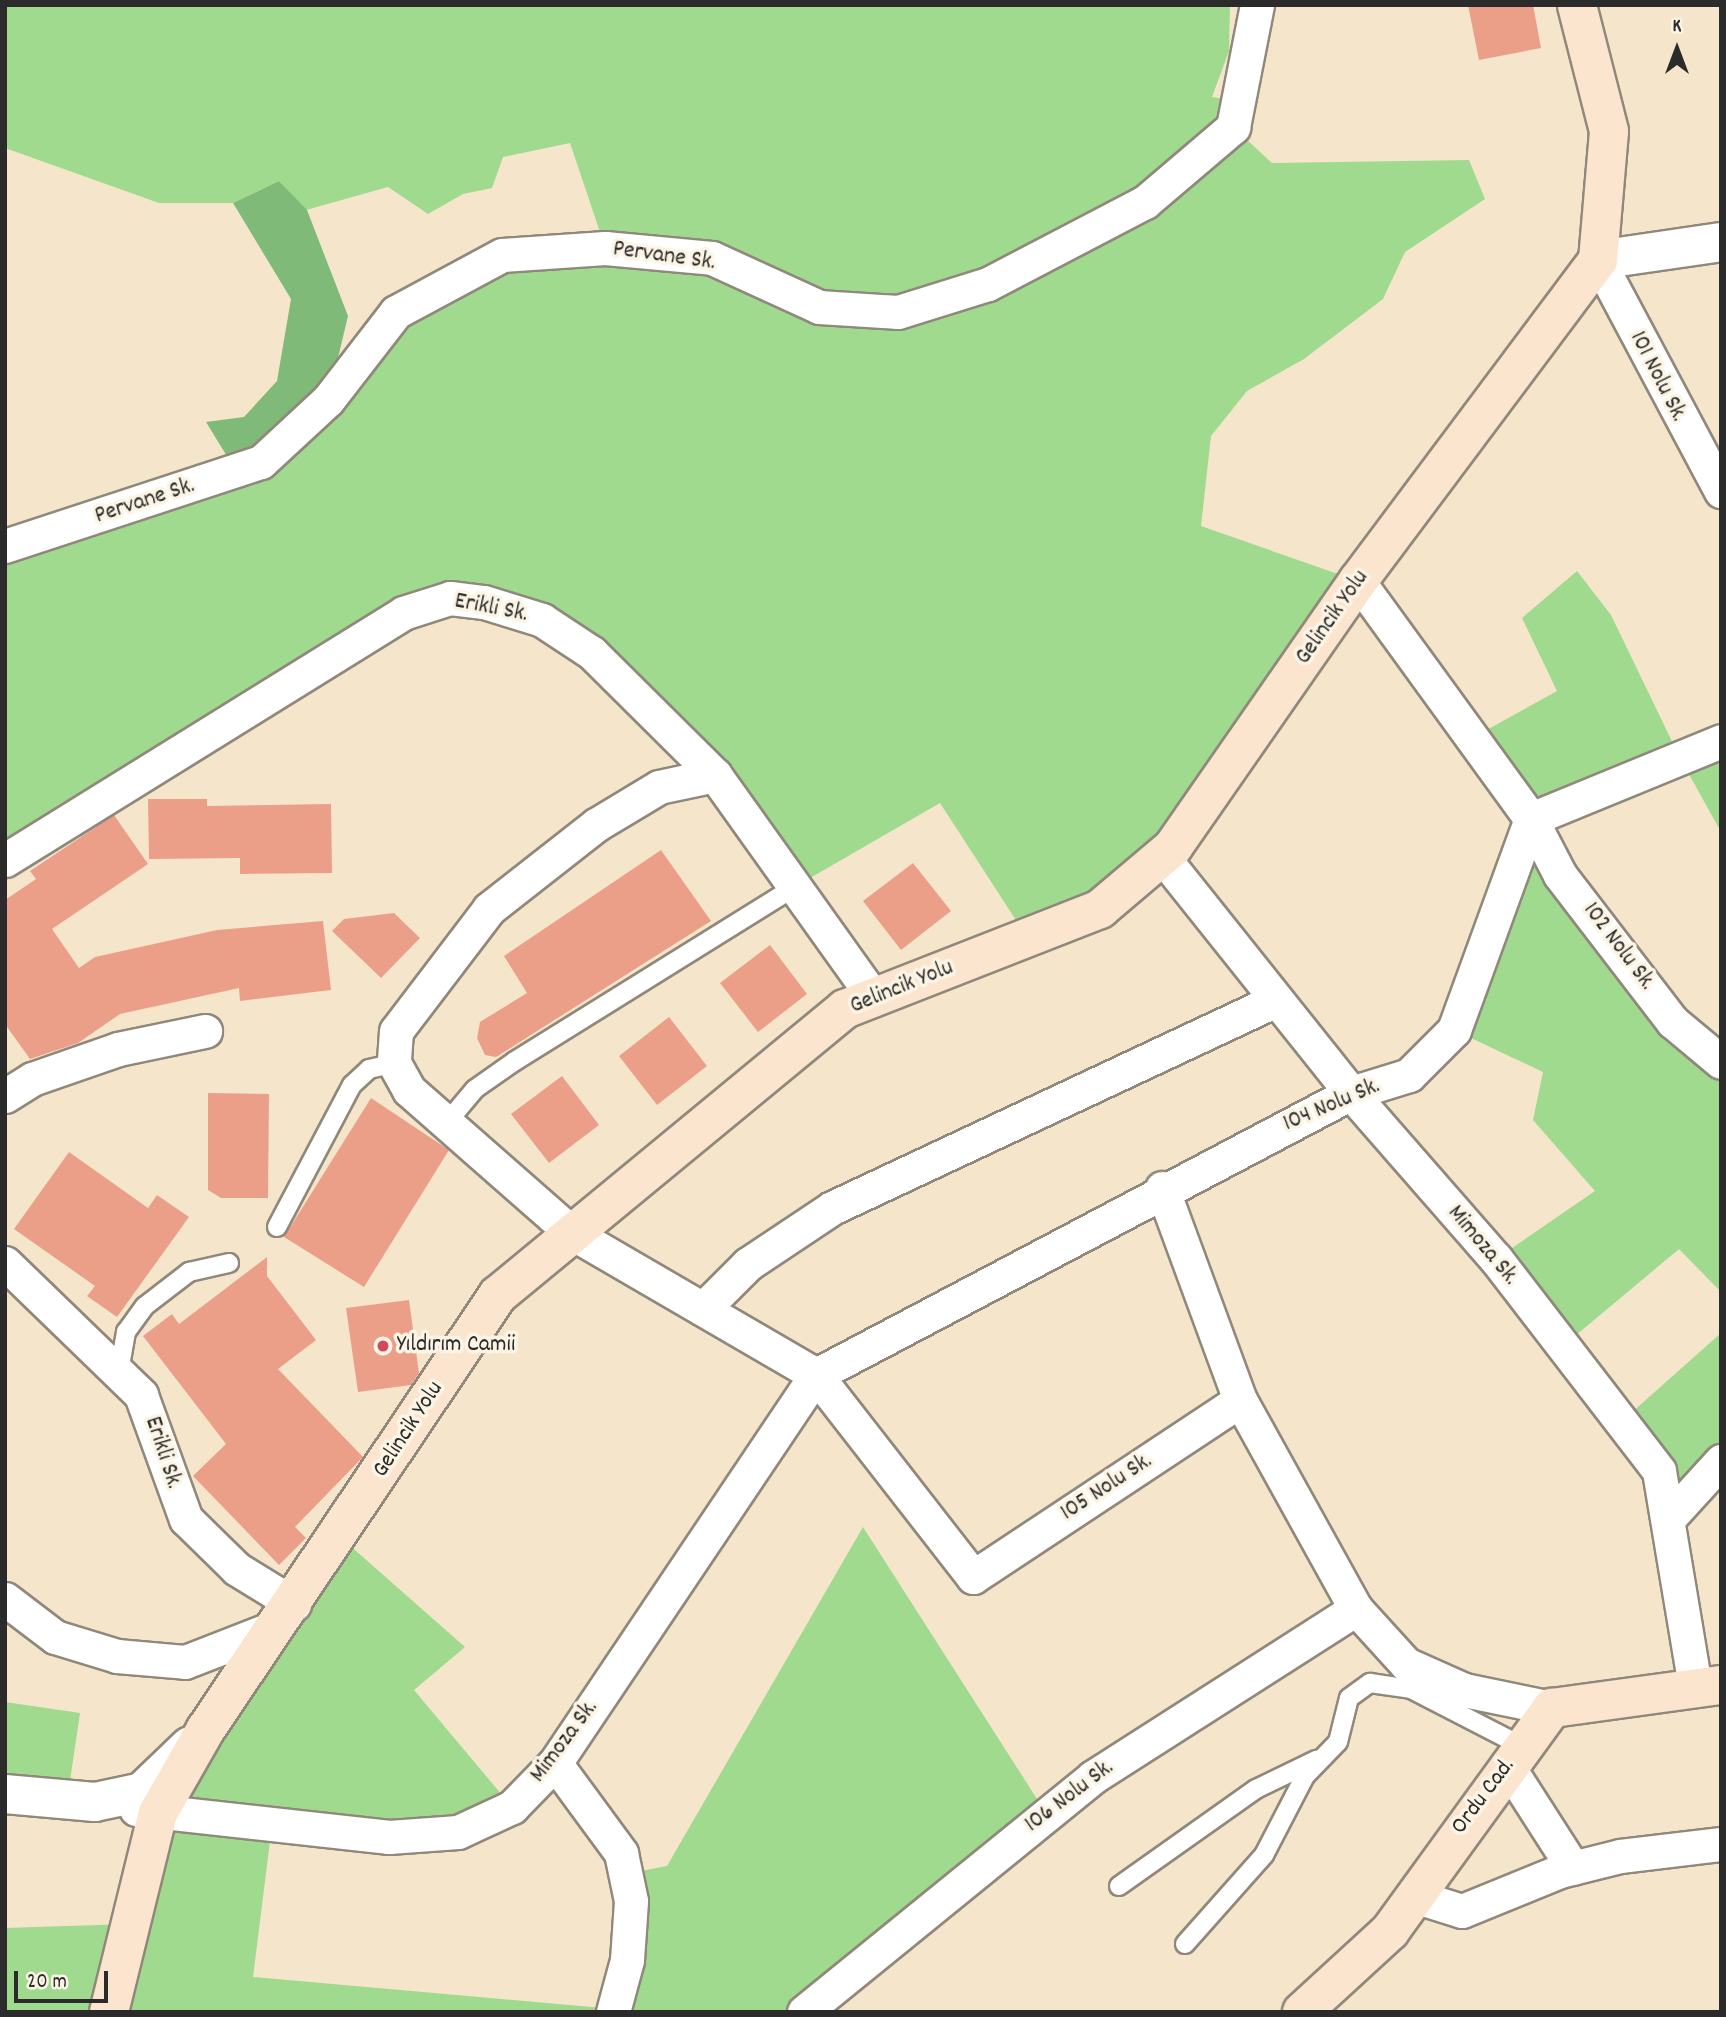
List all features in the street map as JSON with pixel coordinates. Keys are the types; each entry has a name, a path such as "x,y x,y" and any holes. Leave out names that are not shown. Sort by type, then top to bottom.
{"main road":[{"path":"1577,5 1609,131 1598,260"},
{"name":"Gelincik Yolu","path":"109,2012 158,1813 206,1729 498,1295 845,1009 1100,909 1162,856 1358,580 1598,260"},
{"path":"1552,1708 1708,1686"},
{"name":"Ordu Cad.","path":"1302,2012 1390,1931 1552,1708"}],"street":[{"name":"Pervane Sk.","path":"5,546 261,462 328,400 396,312 502,256 605,248 712,258 819,307 898,312 988,284 1145,202 1233,127 1257,5"},
{"path":"1598,260 1721,242"},
{"name":"101 Nolu Sk.","path":"1598,260 1721,491"},
{"path":"1358,580 1531,819 1721,741"},
{"name":"Erikli Sk.","path":"5,860 402,613 450,598 552,626 592,653 715,775 798,885 874,998"},
{"path":"715,775 659,787 596,825 489,909 396,1031 394,1063 409,1090 449,1120 572,1233 816,1375"},
{"name":"102 Nolu Sk.","path":"1531,819 1560,875 1673,1022 1721,1062"},
{"name":"104 Nolu Sk.","path":"816,1375 1162,1188 1351,1093 1409,1075 1454,1030 1531,819"},
{"name":"Mimoza Sk.","path":"1162,856 1351,1093 1496,1259 1659,1471 1708,1686"},
{"path":"703,1309 748,1264 832,1208 1276,1000"},
{"path":"5,1096 32,1079 118,1049 205,1031"},
{"path":"1162,1188 1240,1400 1356,1609 1406,1664 1464,1690 1552,1708"},
{"name":"Erikli Sk.","path":"5,1263 141,1395 157,1429 186,1518 285,1615"},
{"name":"Mimoza Sk.","path":"96,1802 158,1813 388,1837 457,1832 512,1808 555,1763 816,1375"},
{"name":"105 Nolu Sk.","path":"816,1375 973,1577 1240,1400"},
{"path":"1668,1518 1721,1461"},
{"path":"5,1599 55,1637 117,1657 185,1662 285,1615"},
{"name":"106 Nolu Sk.","path":"815,2008 1093,1777 1356,1609"},
{"path":"5,1794 96,1802 142,1792 206,1729"},
{"path":"1515,1756 1573,1868"},
{"path":"555,1763 621,1853 631,1900 628,1948 613,2012"},
{"path":"1414,1896 1462,1911 1573,1868 1721,1844"}],"lane":[{"path":"449,1120 475,1090 515,1061 798,885"},
{"path":"277,1227 352,1085 369,1069 394,1063"},
{"path":"119,1372 126,1332 145,1306 189,1272 229,1263"},
{"path":"1185,1944 1264,1854 1305,1776 1338,1742 1349,1698 1370,1683 1411,1689 1515,1756"},
{"path":"1119,1886 1256,1789 1327,1755"}],"green space":[{"path":"5,5 1230,5 1229,51 1212,97 1239,101 1233,127 1272,163 1469,160 1485,199 1405,252 1383,299 1304,359 1247,391 1211,436 1201,526 1358,581 1173,847 1027,937 940,803 798,885 592,653 450,598 5,860 5,537 261,462 396,312 502,255 605,247 570,143 503,157 492,188 463,194 428,214 388,187 306,210 279,181 233,203 159,203 5,148"},
{"path":"279,181 307,210 348,316 328,400 236,471 206,422 244,417 277,381 291,299 233,203"},
{"path":"1577,571 1611,615 1680,758 1532,820 1721,1062 1721,1292 1679,1249 1563,1346 1496,1259 1595,1191 1533,1120 1543,1072 1454,1030 1531,819 1472,738 1557,691 1522,618"},
{"path":"1721,741 1721,832 1680,758"},
{"path":"1721,1333 1721,1461 1668,1519 1621,1422"},
{"path":"863,1527 1046,1813 804,2012 5,2012 5,1928 130,1924 158,1813 339,1536 465,1647 414,1690 512,1807 457,1832 272,1825 253,1977 614,2009 625,1874 667,1866"},
{"path":"5,1702 80,1713 67,1801 5,1794"}],"building":[{"path":"1468,5 1533,5 1541,48 1479,60"},
{"path":"148,799 207,799 207,806 331,804 332,873 240,874 240,858 149,859"},
{"path":"114,815 148,864 52,929 79,968 95,957 217,930 323,921 331,990 240,1001 239,988 120,1014 78,1043 30,1059 5,1024 5,900 36,879 30,871"},
{"path":"661,850 711,921 496,1057 485,1055 477,1038 480,1022 527,993 504,956"},
{"path":"913,863 951,911 901,950 863,901"},
{"path":"394,913 420,938 381,978 332,931 344,919"},
{"path":"770,945 807,994 758,1032 720,983"},
{"path":"669,1017 707,1066 657,1105 619,1056"},
{"path":"562,1076 599,1125 549,1163 511,1114"},
{"path":"208,1093 269,1094 268,1198 221,1198 208,1190"},
{"path":"371,1098 449,1150 364,1287 284,1237"},
{"path":"69,1152 148,1208 157,1195 189,1217 117,1317 87,1296 95,1286 14,1229"},
{"path":"267,1257 267,1276 316,1340 278,1369 363,1457 295,1527 306,1538 279,1565 193,1476 226,1444 143,1336 172,1314 179,1324"},
{"name":"Yıldırım Camii","path":"409,1300 419,1373 411,1385 358,1392 346,1308"}],"place":[{"name":"Yıldırım Camii","path":"383,1346"}]}
